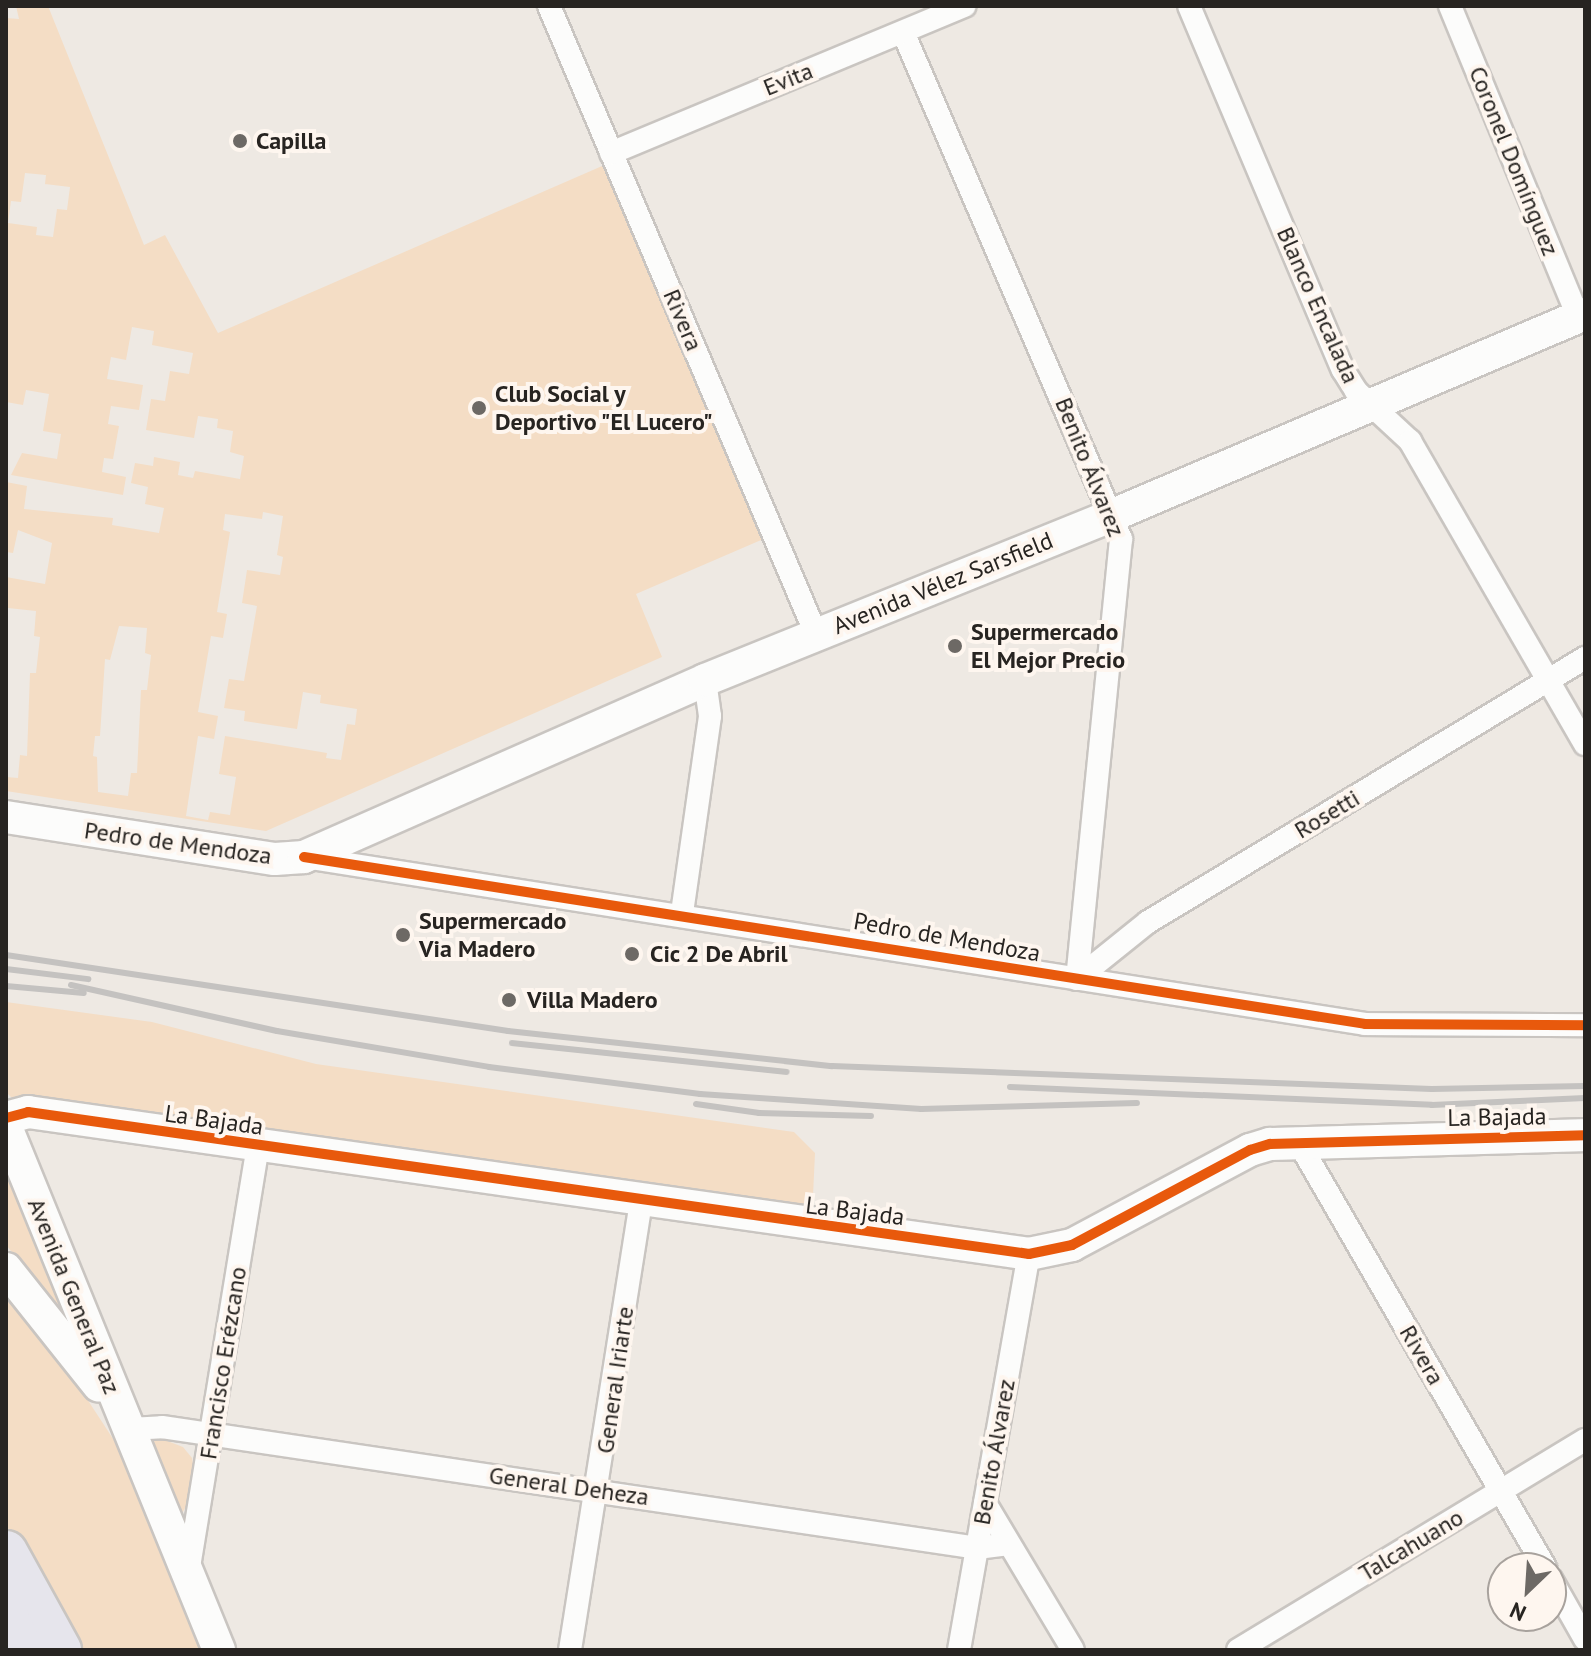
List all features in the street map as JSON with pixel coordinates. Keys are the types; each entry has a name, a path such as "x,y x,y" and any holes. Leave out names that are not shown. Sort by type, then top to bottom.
{"highway":[{"path":"6,1552 60,1650"},
{"path":"6,1614 21,1650"}],"street":[{"name":"Rivera","path":"549,6 816,634"},
{"name":"Evita","path":"611,153 965,6"},
{"name":"Blanco Encalada","path":"1189,6 1343,370 1371,404 1410,441 1585,744"},
{"name":"Coronel Domínguez","path":"1450,6 1582,315"},
{"name":"Benito Álvarez","path":"903,32 1113,515 1123,552 1077,979"},
{"name":"Avenida Vélez Sarsfield","path":"304,857 705,680 1113,515 1582,315"},
{"name":"Rosetti","path":"1077,979 1148,922 1585,658"},
{"path":"682,913 710,716 705,680"},
{"name":"Pedro de Mendoza","path":"6,817 275,859 304,857 682,913 1365,1024 1585,1025"},
{"name":"La Bajada","path":"6,1118 28,1112 641,1203 1029,1254 1072,1245 1250,1150 1299,1143 1585,1135"},
{"name":"Avenida General Paz","path":"6,1127 219,1650"},
{"name":"Rivera","path":"1299,1143 1536,1552"},
{"name":"Francisco Erézcano","path":"188,1579 258,1147"},
{"name":"General Iriarte","path":"570,1650 599,1490 641,1203"},
{"name":"Benito Álvarez","path":"959,1650 1029,1254"},
{"name":"Avenida General Paz","path":"6,1269 126,1425"},
{"name":"General Deheza","path":"126,1425 162,1427 599,1490 977,1548 1009,1544"},
{"name":"Talcahuano","path":"1238,1650 1585,1440"},
{"path":"985,1503 1073,1650"},
{"path":"1567,1607 1585,1639"}],"shaded area":[{"path":"16,6 48,6 144,245 165,235 218,333 609,163 766,538 636,594 662,657 266,831 6,791 6,777 18,778 20,755 27,756 30,673 36,673 40,637 34,636 36,611 8,608 6,624 6,577 45,584 52,543 18,530 13,553 6,552 6,482 27,486 24,509 113,518 112,525 159,533 164,508 145,504 148,487 131,483 135,463 153,466 154,457 180,462 178,475 193,478 195,471 240,479 244,456 230,452 233,431 217,428 218,419 198,416 194,438 146,430 151,399 165,401 170,371 189,374 193,353 152,345 154,331 132,327 126,360 111,357 107,379 143,385 139,410 111,406 108,424 119,426 113,459 104,458 102,472 126,477 123,495 11,475 22,453 57,459 61,434 43,431 49,394 26,390 23,405 6,402 6,18 19,19","holes":["25,173 46,175 45,184 70,187 67,210 57,209 53,237 36,235 37,227 8,223 11,201 21,202","263,512 283,516 277,555 283,557 280,575 247,570 242,603 257,606 244,681 229,679 224,708 245,711 244,721 297,729 303,692 321,695 320,703 357,709 355,725 347,724 341,760 326,758 327,753 225,736 219,774 236,777 230,815 210,812 208,820 186,816 198,736 214,739 218,716 198,712 211,636 223,638 227,614 217,612 230,532 223,530 225,514 262,519","119,626 147,628 145,653 151,655 147,690 141,690 137,773 131,773 128,796 98,792 97,757 93,756 95,736 100,736 105,659 110,660"]},
{"path":"6,1002 152,1022 316,1064 794,1132 815,1153 812,1217 13,1099 6,1092"},
{"path":"6,1168 86,1341 6,1245"},
{"path":"6,1298 74,1379 121,1451 204,1650 68,1650 6,1524"},
{"path":"157,1437 183,1447 192,1458 197,1487 180,1517 151,1446"}],"railway":[{"path":"6,955 508,1031 832,1066 1432,1089 1585,1086"},
{"path":"6,969 88,979"},
{"path":"71,985 277,1031 489,1067 700,1094 921,1109 1137,1103"},
{"path":"6,986 84,993"},
{"path":"512,1043 786,1072"},
{"path":"1010,1087 1432,1105 1585,1098"},
{"path":"696,1104 759,1113 871,1116"}],"cycle path":[{"path":"304,857 1365,1024 1585,1025"},
{"path":"6,1118 28,1112 1029,1254 1072,1245 1250,1150 1270,1144 1585,1135"}],"place":[{"name":"Capilla","path":"240,141"},
{"name":"Club Social y Deportivo \"El Lucero\"","path":"479,408"},
{"name":"Supermercado El Mejor Precio","path":"955,646"},
{"name":"Supermercado Via Madero","path":"403,935"},
{"name":"Cic 2 De Abril","path":"632,954"},
{"name":"Villa Madero","path":"509,1000"}]}
